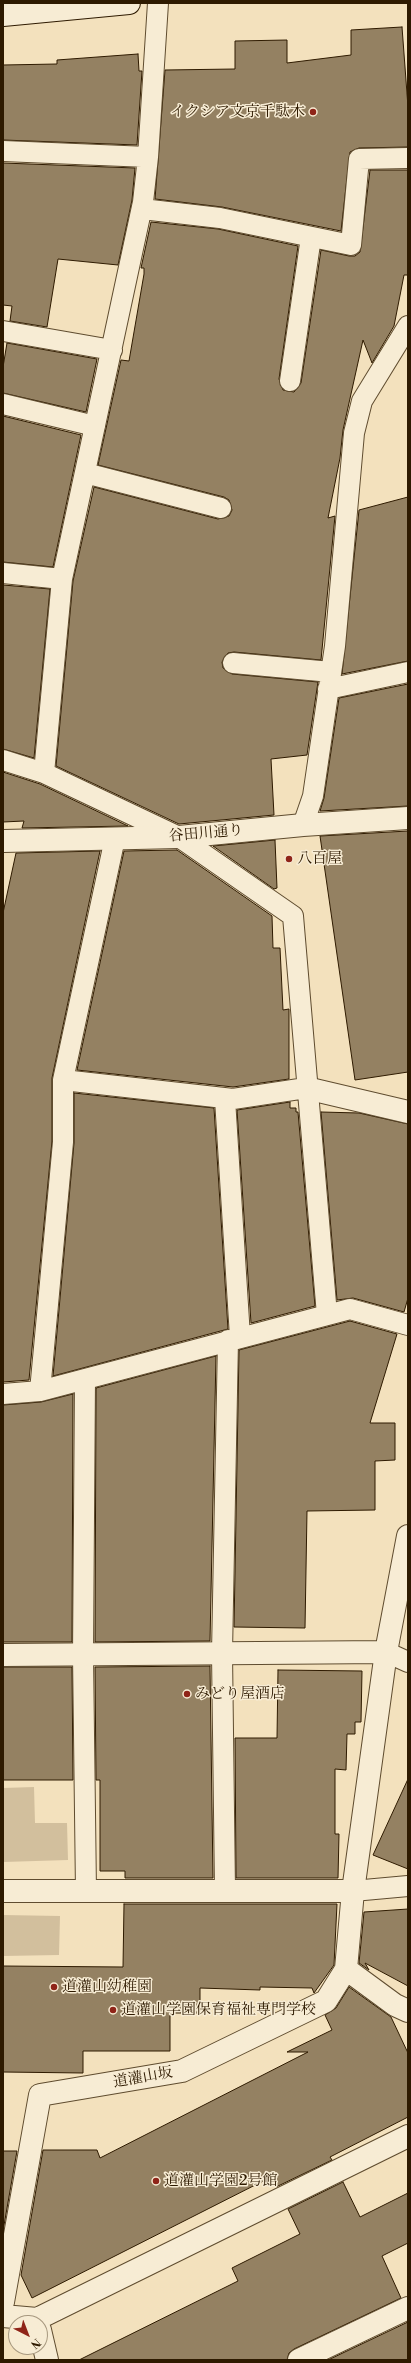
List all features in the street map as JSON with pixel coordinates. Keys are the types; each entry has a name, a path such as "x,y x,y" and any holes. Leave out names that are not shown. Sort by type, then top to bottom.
{"street":[{"path":"3,15 128,3"},
{"name":"谷田川通り","path":"3,841 179,837 304,825 408,818"},
{"path":"306,1088 408,1112"},
{"name":"道灌山坂","path":"3,2302 40,2095 182,2071 326,2001 346,1969 353,1891 386,1652 408,1536"},
{"path":"3,1655 386,1652"},
{"path":"3,1891 353,1891"},
{"path":"346,1969 395,2006 408,2011"},
{"path":"48,2319 408,2136"},
{"path":"299,2360 408,2308"}],"lane":[{"path":"44,773 62,579 142,209 148,157 158,3"},
{"path":"3,151 148,157"},
{"path":"142,209 220,218 351,245 360,159 408,158"},
{"path":"290,381 311,237"},
{"path":"304,825 313,796 335,646 354,433 362,401 408,326"},
{"path":"3,331 112,350"},
{"path":"3,404 95,426"},
{"path":"85,473 221,508"},
{"path":"3,573 62,579"},
{"path":"233,663 330,680 408,672"},
{"path":"3,760 44,773 179,837 293,916 306,1088 327,1315"},
{"path":"40,1391 63,1142 63,1080 115,838"},
{"path":"63,1080 233,1100 306,1088"},
{"path":"225,1099 234,1339 222,1653 225,1891"},
{"path":"3,1394 40,1391 350,1309 408,1325"},
{"path":"85,1379 82,1655 86,1892"},
{"path":"386,1652 408,1662"},
{"path":"353,1891 408,1886"}],"shaded area":[{"path":"34,1787 35,1823 67,1823 68,1860 3,1862 3,1788"},
{"path":"3,1915 60,1916 59,1955 3,1956"}],"building":[{"path":"402,27 408,107 408,147 359,148 350,152 341,231 222,207 155,199 165,70 235,69 235,41 287,40 287,63 351,55 351,30"},
{"path":"138,54 139,71 142,71 137,145 3,140 3,65 57,64 57,60"},
{"path":"3,163 135,168 132,200 118,265 58,259 47,327 10,321 12,306 3,305"},
{"path":"370,170 408,170 408,275 404,275 394,326 372,363 363,340 343,430 340,458 328,518 335,516 321,660 234,652 228,653 222,662 223,668 232,674 318,682 307,755 271,759 274,815 179,824 56,766 73,581 94,487 218,519 229,516 232,510 229,500 224,497 98,465 121,360 129,361 144,274 144,268 141,268 151,222 218,229 298,246 279,379 283,390 294,392 301,383 321,250 349,256 355,256 360,252"},
{"path":"7,343 97,359 86,412 3,393 3,367"},
{"path":"3,416 81,435 53,567 3,562"},
{"path":"408,497 408,661 342,674 359,510"},
{"path":"3,585 50,589 34,758 3,749"},
{"path":"408,684 408,806 320,811 324,798 339,698"},
{"path":"3,772 40,784 128,826 22,828 24,821 3,822"},
{"path":"408,831 408,1072 355,1080 320,836"},
{"path":"275,840 277,888 274,889 213,846"},
{"path":"177,850 272,916 273,948 280,948 283,1010 289,1009 289,1079 233,1087 77,1070 124,851"},
{"path":"100,851 52,1078 52,1141 29,1380 3,1382 3,913 16,853"},
{"path":"74,1093 214,1108 228,1329 53,1376 74,1143"},
{"path":"290,1102 290,1108 296,1108 296,1112 298,1112 315,1306 251,1323 237,1110"},
{"path":"321,1112 359,1113 408,1124 408,1298 404,1312 353,1298 337,1300"},
{"path":"350,1321 397,1334 370,1423 395,1423 395,1460 375,1461 375,1510 307,1511 305,1628 234,1627 239,1350"},
{"path":"216,1356 210,1641 95,1642 96,1388"},
{"path":"73,1394 72,1642 3,1642 3,1405 41,1402"},
{"path":"210,1666 213,1878 125,1878 125,1871 100,1871 100,1780 96,1780 95,1667"},
{"path":"3,1667 72,1667 73,1780 3,1780"},
{"path":"278,1670 362,1671 361,1722 355,1722 355,1734 347,1734 346,1770 335,1769 335,1834 339,1834 338,1878 236,1878 235,1738 277,1738"},
{"path":"408,1779 408,1869 373,1855"},
{"path":"124,1904 337,1904 334,1965 314,1993 312,1988 260,1987 260,1990 200,1988 200,2013 170,2013 170,2051 83,2051 83,2073 3,2072 3,1966 123,1967"},
{"path":"408,1909 408,1986 365,1963 369,1970 359,1963 364,1912"},
{"path":"349,1987 391,2017 408,2053 408,2117 330,2157 332,2160 276,2187 271,2177 32,2298 21,2275 43,2150 97,2150 100,2158 308,2052 287,2052 332,2030 325,2015 336,2008"},
{"path":"3,2151 17,2151 3,2231"},
{"path":"343,2182 360,2217 408,2193 408,2243 382,2256 401,2298 294,2349 289,2353 287,2360 79,2360 238,2281 232,2268 300,2234 288,2209"},
{"path":"408,2322 408,2360 328,2360"}],"place":[{"name":"イクシア文京千駄木","path":"313,112"},
{"name":"八百屋","path":"289,859"},
{"name":"みどり屋酒店","path":"187,1694"},
{"name":"道灌山幼稚園","path":"54,1987"},
{"name":"道灌山学園保育福祉専門学校","path":"113,2010"},
{"name":"道灌山学園2号館","path":"156,2181"}]}
